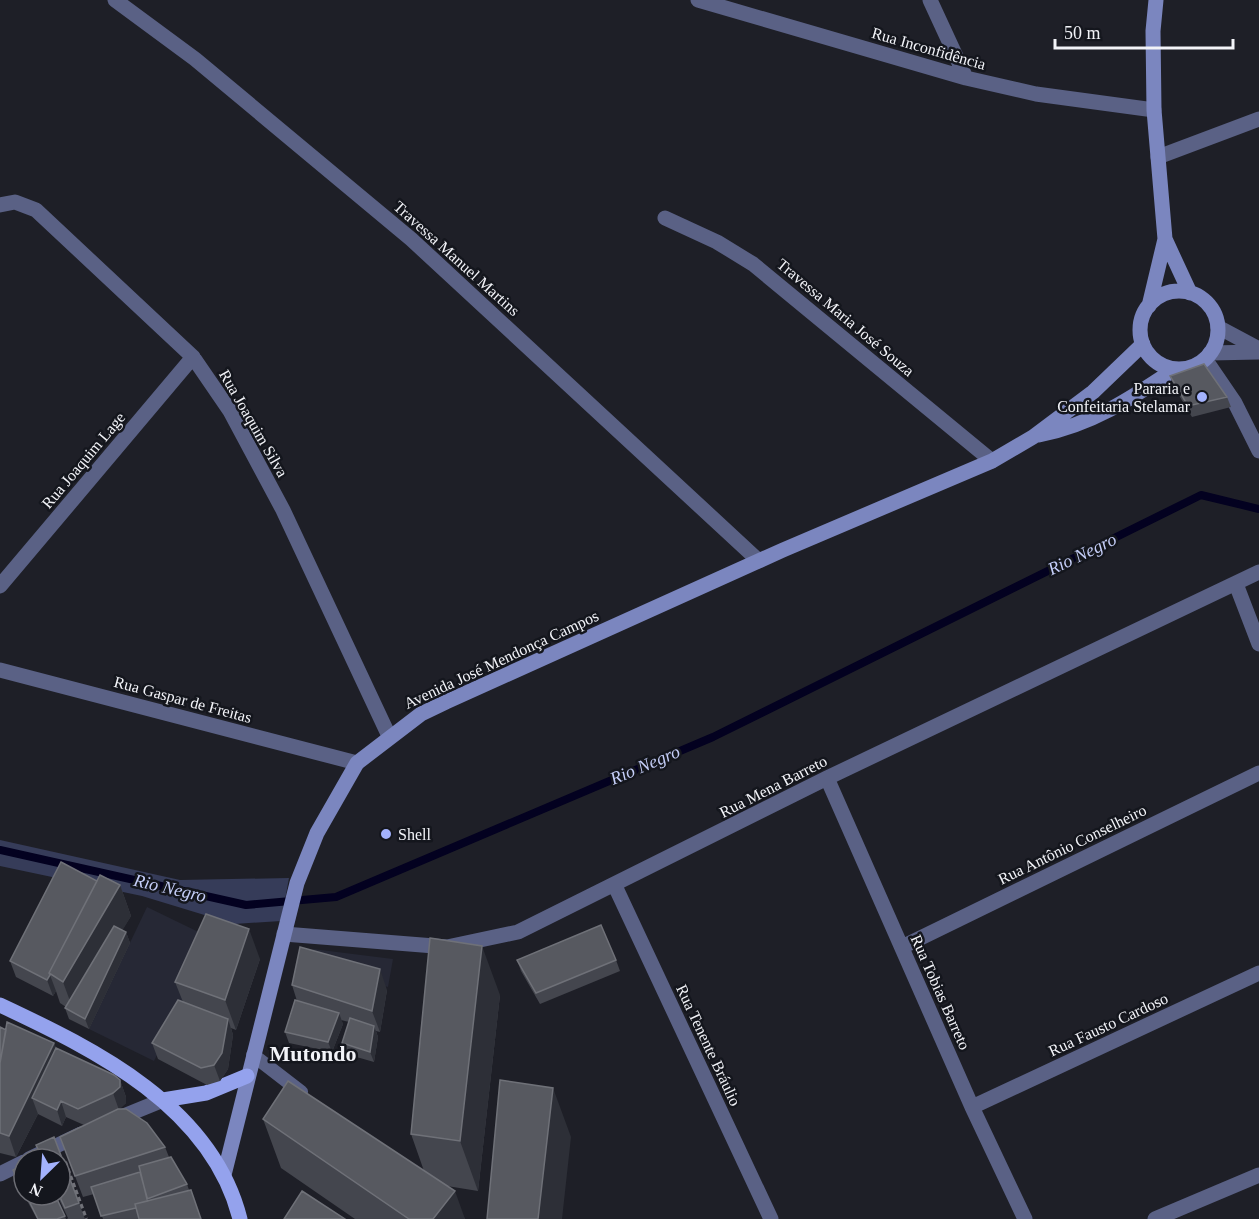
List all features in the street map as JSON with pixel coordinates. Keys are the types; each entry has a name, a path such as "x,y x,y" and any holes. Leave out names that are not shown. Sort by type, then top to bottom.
{"main road":[{"path":"1149,306 1160,296 1175,292 1190,293 1204,300 1213,313 1218,327 1217,336 1208,356 1186,369 1161,365 1150,357 1143,344 1140,324 1149,306 1165,239 1154,110 1153,31 1156,0"},
{"path":"1165,239 1190,293"},
{"name":"Avenida José Mendonça Campos","path":"224,1175 297,883 317,833 357,763 421,714 446,702 759,561 992,461 1033,437 1093,392 1143,344"},
{"name":"Avenida José Mendonça Campos","path":"1033,437 1072,428 1110,411 1175,369"},
{"path":"0,1005 94,1054 163,1100 194,1131 224,1175 240,1219"},
{"path":"163,1100 206,1093 247,1076"}],"street":[{"name":"Travessa Manuel Martins","path":"115,0 195,59 411,238 759,561"},
{"name":"Rua Inconfidência","path":"698,0 966,78 1036,94 1154,110"},
{"path":"930,0 966,78"},
{"path":"1158,157 1259,119"},
{"name":"Rua Joaquim Silva","path":"0,205 15,202 36,210 193,357 230,411 283,510 390,736"},
{"name":"Travessa Maria José Souza","path":"665,218 717,242 753,264 992,461"},
{"path":"1218,327 1259,351"},
{"path":"1259,351 1208,356 1259,452"},
{"name":"Rua Joaquim Lage","path":"0,586 193,357"},
{"name":"Rua Mena Barreto","path":"285,928 447,947 518,933 827,778 1259,572"},
{"path":"1236,584 1259,644"},
{"name":"Rua Gaspar de Freitas","path":"0,670 357,763"},
{"name":"Rua Antônio Conselheiro","path":"902,947 1259,773"},
{"name":"Rua Tobias Barreto","path":"827,778 972,1107 1025,1219"},
{"name":"Rua Tenente Bráulio","path":"615,886 771,1219"},
{"name":"Rua Fausto Cardoso","path":"972,1107 1259,972"},
{"path":"54,1147 163,1100"},
{"path":"1155,1219 1259,1175"}],"lane":[{"path":"253,1055 311,1099"}],"path":[{"path":"58,1145 86,1219"}],"shaded area":[{"path":"0,840 180,880 289,878 281,921 234,924 142,896 0,866"},
{"path":"147,907 215,940 154,1061 89,1029"},
{"path":"313,949 393,959 388,987 310,966"}],"building":[{"name":"Pararia e Confeitaria Stelamar","path":"1204,364 1227,397 1188,406 1170,376"},
{"path":"61,862 97,881 47,980 10,961"},
{"path":"100,875 120,885 63,982 49,973"},
{"path":"206,914 249,929 225,1000 175,982"},
{"path":"601,925 616,960 536,993 517,960"},
{"path":"114,926 126,932 85,1019 65,1008"},
{"path":"430,938 482,946 460,1141 411,1134"},
{"path":"300,947 380,969 372,1011 292,985"},
{"path":"178,1000 228,1019 222,1053 214,1065 201,1068 152,1043"},
{"path":"295,1000 339,1013 328,1042 285,1032"},
{"path":"350,1018 374,1026 370,1052 342,1043"},
{"path":"7,1022 54,1043 9,1136 0,1133 0,1063"},
{"path":"0,1027 6,1030 0,1063"},
{"path":"56,1048 114,1075 120,1080 120,1087 113,1093 78,1109 61,1101 57,1110 32,1098"},
{"path":"500,1080 553,1088 538,1219 487,1219"},
{"path":"288,1081 455,1191 433,1219 409,1219 263,1119"},
{"path":"118,1109 126,1109 147,1123 165,1147 75,1176 72,1168 72,1147 64,1147 60,1137"},
{"path":"54,1137 58,1147 37,1147 36,1145"},
{"path":"171,1157 187,1184 147,1199 139,1166"},
{"path":"140,1172 148,1201 135,1204 136,1208 101,1216 91,1187"},
{"path":"72,1185 79,1203 72,1206"},
{"path":"191,1190 201,1219 139,1219 135,1204"},
{"path":"302,1191 345,1219 284,1219"},
{"path":"32,1207 61,1207 65,1216 57,1219 38,1219"}],"waterway":[{"name":"Rio Negro","path":"0,850 246,905 336,897 713,737 1201,495 1259,509"}],"place":[{"name":"Pararia e Confeitaria Stelamar","path":"1202,397"},
{"name":"Shell","path":"386,834"}],"district":[{"name":"Mutondo","path":"313,1053"}]}
